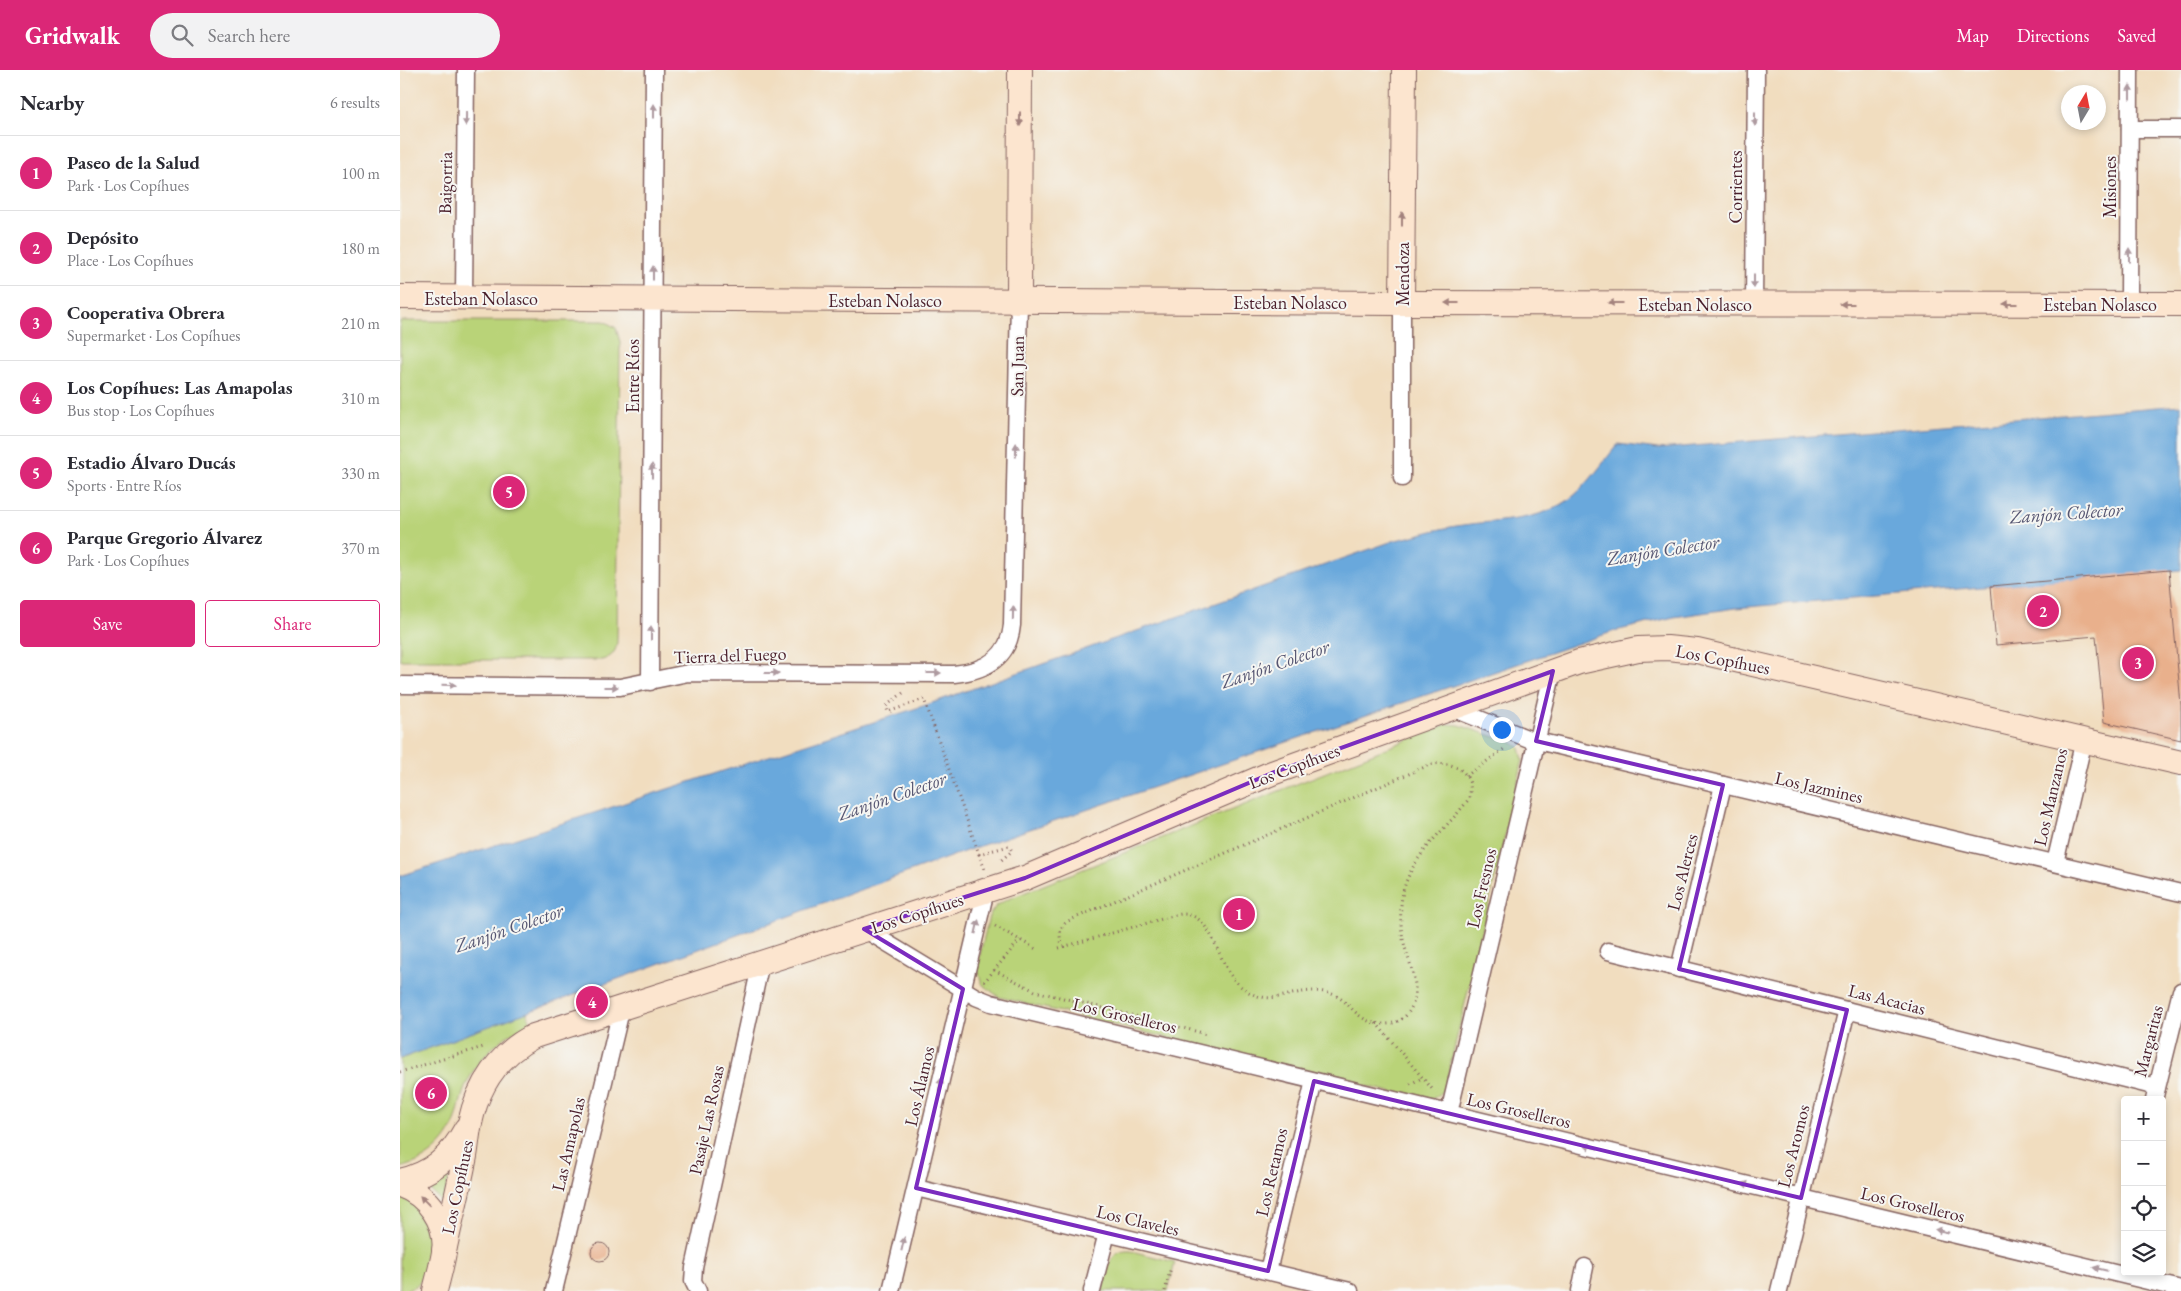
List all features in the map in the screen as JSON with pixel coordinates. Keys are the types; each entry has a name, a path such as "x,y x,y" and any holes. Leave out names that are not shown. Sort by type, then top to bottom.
{"street":[{"name":"Baigorria","path":"464,297 466,70"},
{"name":"Entre Ríos","path":"650,682 654,70"},
{"name":"San Juan","path":"999,658 1009,643 1012,625 1019,301 1020,70"},
{"name":"Mendoza","path":"1402,478 1404,70"},
{"name":"Corrientes","path":"1754,304 1756,70"},
{"name":"Misiones","path":"2129,304 2130,70"},
{"path":"2130,129 2181,129"},
{"name":"Esteban Nolasco","path":"400,297 1402,303 2181,304"},
{"name":"Los Copíhues","path":"400,1181 420,1175 438,1166 457,1146 470,1123 484,1083 495,1066 510,1051 543,1031 864,930 986,882 1060,864 1272,773 1593,658 1624,651 1653,648 1682,649 2181,763"},
{"name":"Tierra del Fuego","path":"400,685 620,688 688,673 963,673 982,668 999,658"},
{"name":"Los Fresnos","path":"1449,1114 1553,671"},
{"name":"Los Jazmines","path":"1452,708 1510,733 1536,741 2181,893"},
{"name":"Los Manzanos","path":"2055,863 2084,740"},
{"name":"Los Alerces","path":"1679,968 1723,785"},
{"name":"Los Álamos","path":"891,1291 963,989 986,882"},
{"name":"Los Groselleros","path":"864,930 983,1000 1006,1007 2181,1289"},
{"name":"Las Acacias","path":"1608,951 1847,1010 2156,1093"},
{"name":"Pasaje Las Rosas","path":"696,1289 694,1268 761,962"},
{"name":"Margaritas","path":"2156,1093 2181,991"},
{"name":"Las Amapolas","path":"554,1291 622,1006"},
{"name":"Los Aromos","path":"1779,1291 1847,1010"},
{"name":"Los Retamos","path":"1268,1272 1314,1081"},
{"name":"Los Copíhues","path":"443,1256 465,1157 470,1123"},
{"path":"400,1185 420,1196 432,1209 440,1225 443,1256 435,1291"},
{"name":"Los Claveles","path":"916,1188 1350,1291"},
{"path":"1092,1291 1107,1233"},
{"path":"423,1291 435,1278 443,1256"},
{"path":"1580,1291 1586,1268"}],"path":[{"path":"926,705 977,847"},
{"path":"1466,776 1511,745"},
{"path":"1440,762 1451,764 1459,768 1466,776 1471,790 1468,800 1422,853 1403,889 1402,934 1414,975 1415,993 1413,1005 1407,1015 1399,1021 1388,1024 1376,1023 1358,1016 1343,1000 1325,992 1309,992 1269,999 1252,994 1227,972 1202,920 1189,914 1176,915 1061,947 1060,930 1068,921 1426,766 1440,762"},
{"path":"979,854 986,882"},
{"path":"990,923 1036,950"},
{"path":"982,984 1020,940"},
{"path":"994,970 1035,992 1208,1034"},
{"path":"1376,1023 1422,1078 1436,1093 1439,1091"},
{"path":"1402,1082 1411,1084 1422,1078"},
{"path":"1163,1263 1173,1266 1165,1291"}],"highlighted area":[{"path":"1553,671 1536,741 1723,785 1679,969 1847,1010 1801,1198 1314,1081 1268,1271 916,1188 963,989 864,929 1025,878 1272,773"}],"green space":[{"path":"400,321 604,321 616,328 620,342 617,642 613,654 602,660 400,660"},
{"path":"1447,724 1459,725 1513,743 1520,748 1523,760 1446,1083 1443,1090 1435,1098 1423,1100 999,997 982,984 977,967 989,916 996,906 1006,900"},
{"path":"527,1012 531,1023 521,1027 495,1045 474,1070 461,1099 452,1128 441,1144 427,1156 400,1168 400,1059"},
{"path":"452,1165 443,1203 425,1185"},
{"path":"400,1194 427,1217 431,1226 433,1250 426,1273 419,1283 411,1289 400,1291"},
{"path":"1123,1251 1131,1251 1175,1262 1168,1291 1102,1291 1109,1264 1113,1258"}],"water":[{"name":"Zanjón Colector","path":"2181,405 2181,570 1736,608 1674,617 1615,631 977,847 400,1059 400,876 926,705 1396,540 1448,527 1513,520 1541,513 1555,508 1574,495 1588,482 1618,444 1658,449"}],"building":[{"path":"2169,570 2181,705 2181,740 2104,722 2096,636 1996,645 1991,586"},
{"path":"600,1243 606,1246 609,1252 606,1258 600,1261 594,1258 591,1252 594,1246"}],"place":[{"name":"Estadio Álvaro Ducás","path":"509,492"},
{"name":"Depósito","path":"2043,611"},
{"name":"Cooperativa Obrera","path":"2138,663"},
{"name":"Paseo de la Salud","path":"1239,914"},
{"name":"Los Copíhues: Las Amapolas","path":"592,1002"},
{"name":"Parque Gregorio Álvarez","path":"431,1093"}]}
